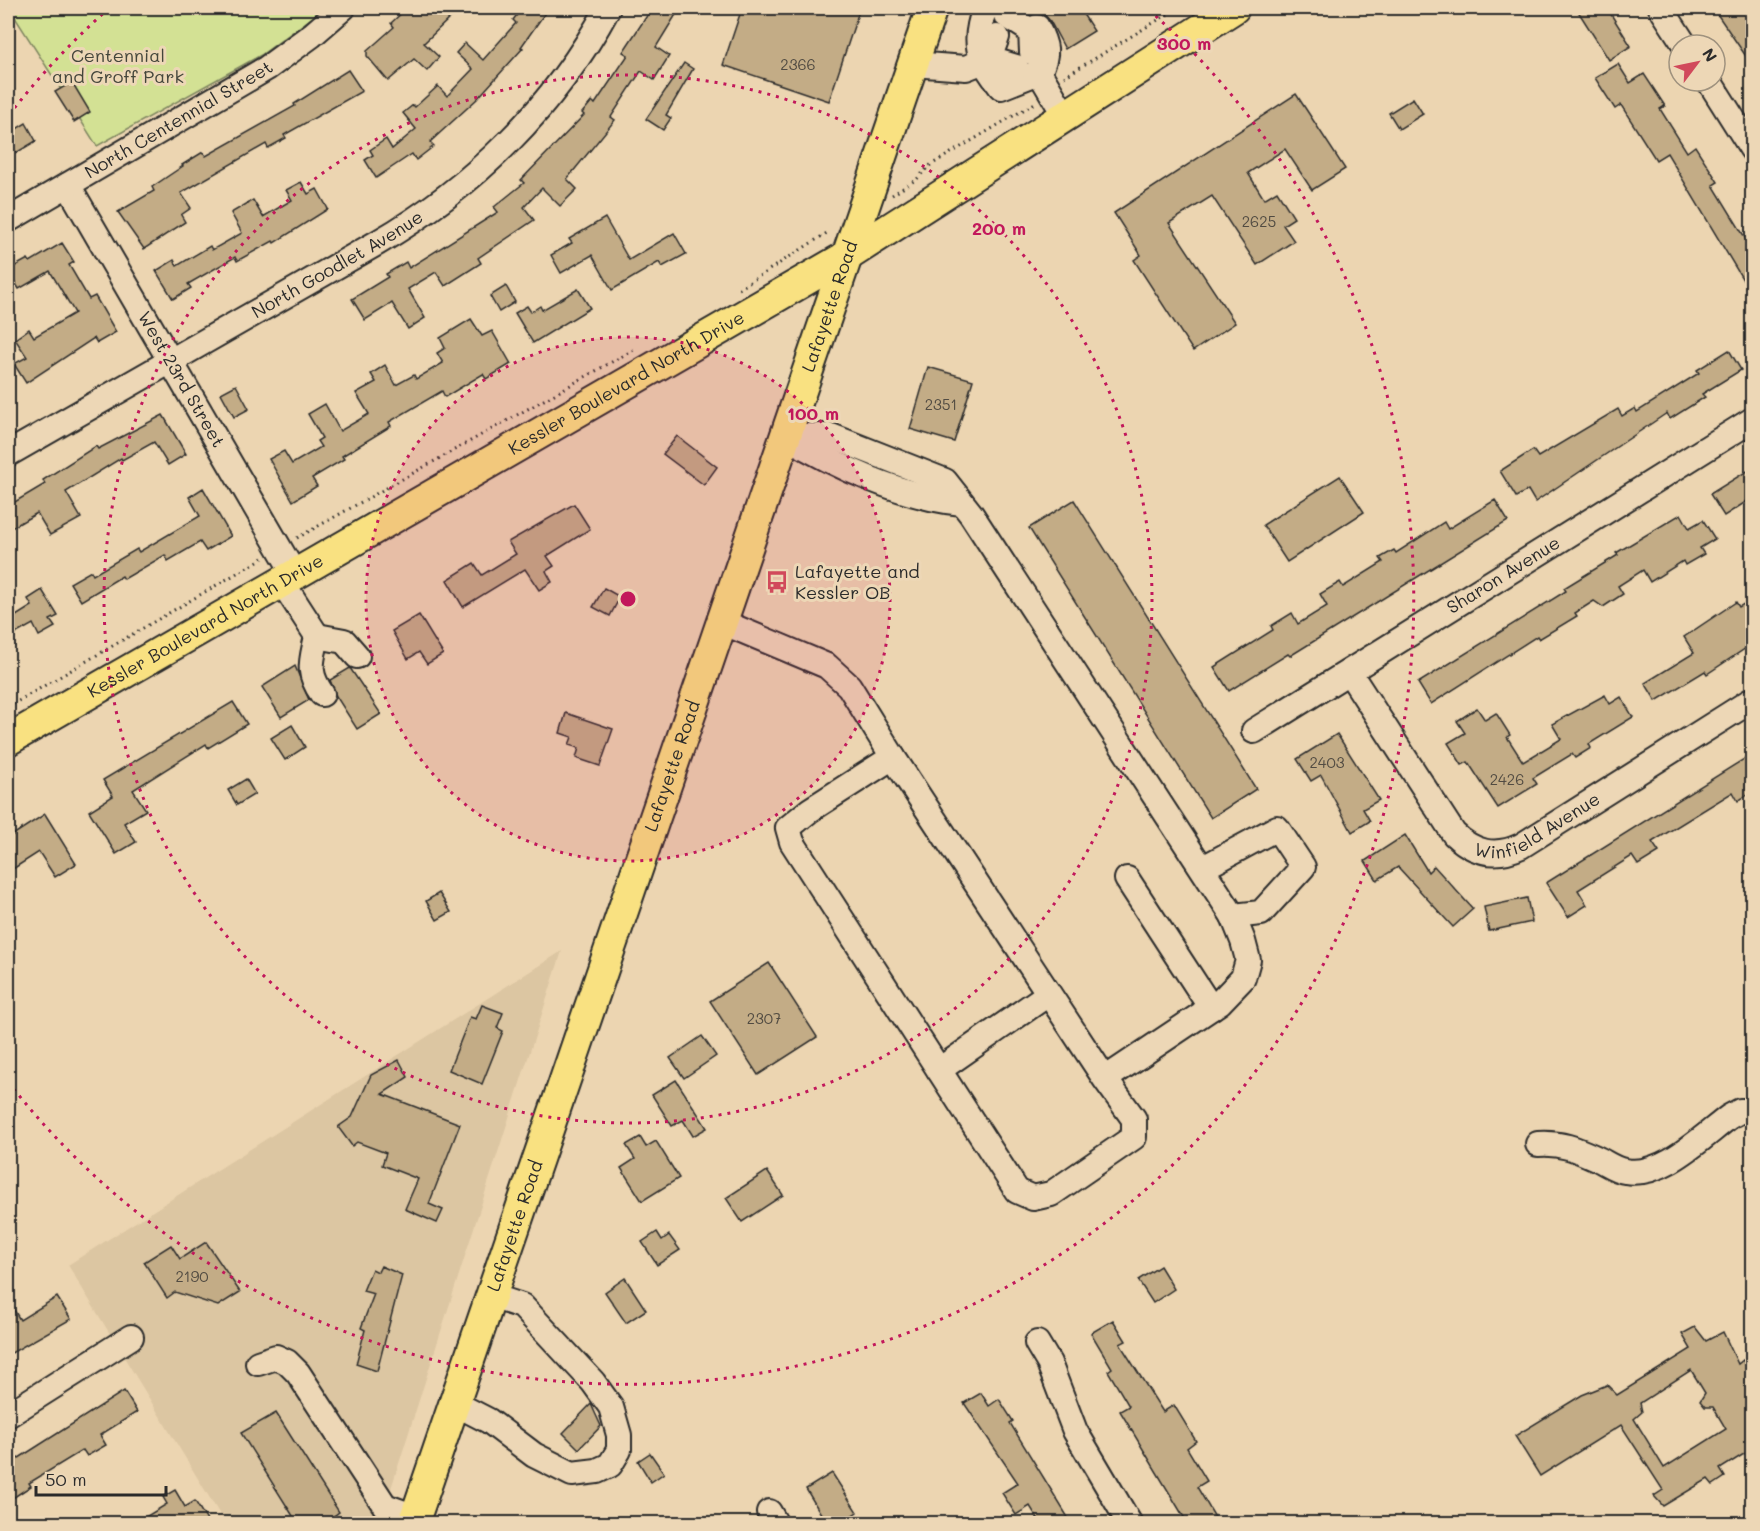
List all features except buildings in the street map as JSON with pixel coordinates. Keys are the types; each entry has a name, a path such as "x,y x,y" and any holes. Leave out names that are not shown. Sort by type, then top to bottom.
{"main road":[{"name":"Lafayette Road","path":"414,1520 932,8"},
{"name":"Kessler Boulevard North Drive","path":"8,740 848,256 1234,8"}],"street":[{"name":"North Centennial Street","path":"8,220 267,68 312,35 343,8"},
{"name":"North Goodlet Avenue","path":"8,454 384,239 457,188 488,162 538,110 577,58 608,8"},
{"path":"1661,8 1677,33"},
{"path":"912,64 966,68 1014,43 1065,116"},
{"path":"1717,93 1752,149"},
{"name":"West 23rd Street","path":"68,185 279,548 288,578 317,636"},
{"name":"Sharon Avenue","path":"1254,731 1752,420"},
{"path":"786,436 832,464 938,501 962,503 1233,916 1248,960 1243,978 1211,1008 1105,1078"},
{"path":"722,622 827,666 849,686 1048,994 1134,1119 1134,1137 1052,1194 1033,1198 1017,1191 792,842 788,828 810,810 893,757"},
{"path":"322,694 313,682 310,664 317,636 344,641 357,656"},
{"name":"Winfield Avenue","path":"1350,672 1454,834 1473,849 1490,853 1506,852 1521,846 1752,700"},
{"path":"1203,868 1277,828 1303,867 1261,913 1233,916"},
{"path":"1127,879 1211,1008"},
{"path":"939,1070 1048,994"},
{"path":"1538,1144 1551,1142 1570,1146 1623,1171 1649,1172 1662,1167 1729,1117 1740,1111 1752,1111"},
{"path":"454,1403 489,1421 534,1455 572,1474 597,1471 610,1465 619,1450 619,1435 611,1407 593,1382 522,1306 491,1296"},
{"path":"8,1416 131,1337"},
{"path":"1037,1343 1049,1363 1075,1431 1130,1524"},
{"path":"258,1363 276,1357 287,1362 297,1373 385,1506 414,1520"}],"path":[{"path":"1014,43 1063,77 1178,8"},
{"path":"862,213 909,185 929,165 1038,101 1014,43"},
{"path":"738,290 832,230"},
{"path":"8,707 279,548 637,348"}],"shaded area":[{"path":"562,951 380,1523 225,1523 68,1265"}],"green space":[{"name":"Centennial and Groff Park","path":"9,8 325,8 261,55 97,146"}],"place":[{"name":"Lafayette and Kessler OB","path":"777,582"}]}
